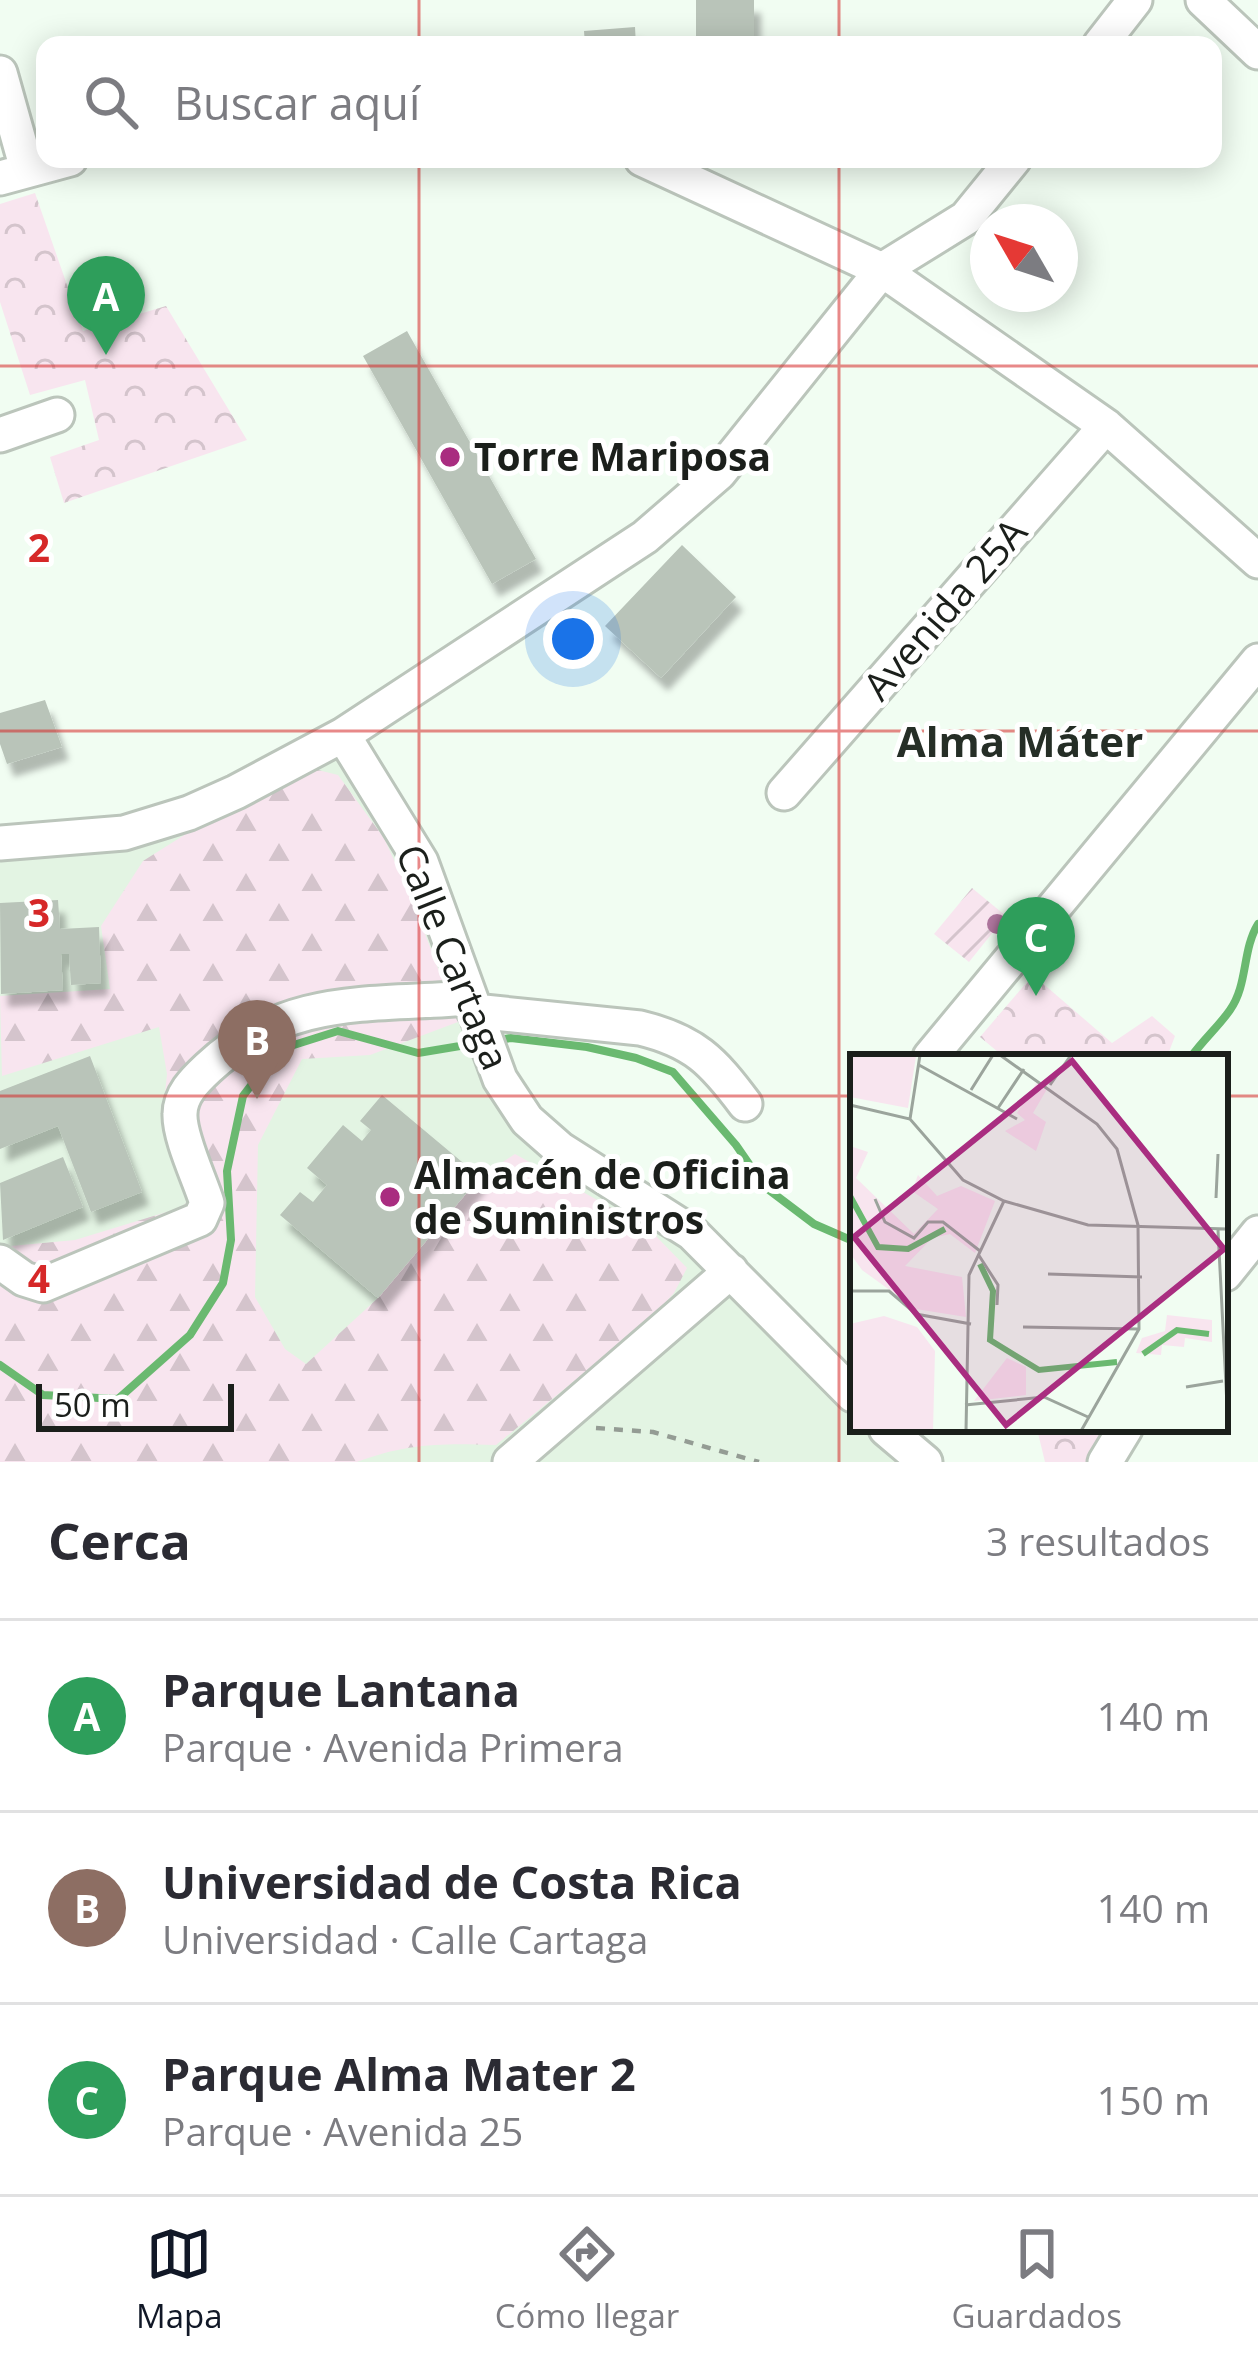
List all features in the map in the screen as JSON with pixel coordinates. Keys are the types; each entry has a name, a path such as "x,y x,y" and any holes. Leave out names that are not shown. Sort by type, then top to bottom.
{"street":[{"path":"1107,36 1135,0"},
{"path":"1202,0 1258,52"},
{"path":"0,73 11,112 14,173"},
{"path":"661,168 882,270 1106,426 1258,561"},
{"path":"0,843 124,833 189,813 343,735 645,537 719,472 882,270 966,218 1007,168"},
{"path":"0,435 57,416"},
{"name":"Avenida 25A","path":"784,793 1106,426"},
{"path":"932,1054 1258,661"},
{"name":"Calle Cartaga","path":"343,735 421,862 500,1079 527,1120 560,1149 692,1233 850,1393"},
{"path":"0,1262 24,1279 43,1285 200,1219 207,1203 180,1126 183,1099 216,1061 291,1015 323,1009 472,1005 640,1028 692,1046 716,1064 746,1104"},
{"path":"1228,1270 1258,1232"},
{"path":"510,1462 731,1271"},
{"path":"890,1432 925,1462"},
{"path":"1105,1462 1123,1432"}],"path":[{"path":"554,1426 653,1432 759,1462"}],"shaded area":[{"path":"343,735 421,862 500,1079 643,1201 850,1392 850,1432 889,1432 924,1462 0,1462 0,843 124,833"}],"green space":[{"path":"35,193 83,331 166,306 247,440 64,503 50,457 99,440 85,380 30,395 0,302 0,204"},
{"path":"314,769 338,775 384,838 458,1022 370,1055 302,1059 258,1145 255,1297 285,1349 306,1364 378,1298 480,1177 515,1154 649,1229 687,1268 674,1293 651,1318 496,1445 425,1446 357,1462 0,1462 0,1247 75,1240 183,1207 200,1182 163,1113 167,1074 159,1027 2,1076 0,996 110,989 101,926 143,861 224,810"},
{"path":"972,888 1006,916 969,962 934,934"},
{"path":"1033,975 1112,1043 1152,1016 1175,1036 1168,1054 1000,1054 980,1037"},
{"path":"1038,1432 1105,1432 1087,1462 1045,1462"}],"building":[{"path":"696,0 754,0 754,36 696,36"},
{"path":"635,27 636,36 584,36 584,31"},
{"name":"Torre Mariposa","path":"407,331 536,559 492,584 363,356"},
{"path":"682,545 736,597 661,678 605,626"},
{"path":"45,700 62,747 7,764 0,744 0,713"},
{"path":"58,900 60,929 99,927 101,983 71,985 69,954 61,954 63,990 1,994 0,903"},
{"path":"90,1056 142,1192 91,1212 58,1126 0,1149 0,1091"},
{"name":"Almacén de Oficina de Suministros","path":"382,1095 480,1177 378,1298 280,1215 300,1192 313,1202 327,1185 307,1168 343,1125 362,1141 371,1130 360,1121"},
{"path":"63,1157 83,1207 3,1240 0,1183"}],"waterway":[{"path":"1194,1054 1236,1000 1258,924"},
{"path":"0,1365 43,1395 118,1399 190,1335 223,1283 231,1240 227,1171 243,1096 278,1050 338,1031 418,1053 478,1043"},
{"path":"493,1041 511,1038 587,1047 673,1072 765,1187 814,1224 850,1240"}],"place":[{"name":"Parque Lantana","path":"106,355"},
{"name":"Torre Mariposa","path":"450,457"},
{"name":"Parque Alma Mater 2","path":"1036,996"},
{"name":"Universidad de Costa Rica","path":"257,1099"},
{"name":"Almacén de Oficina de Suministros","path":"390,1197"}],"district":[{"name":"Alma Máter","path":"1020,742"}]}
